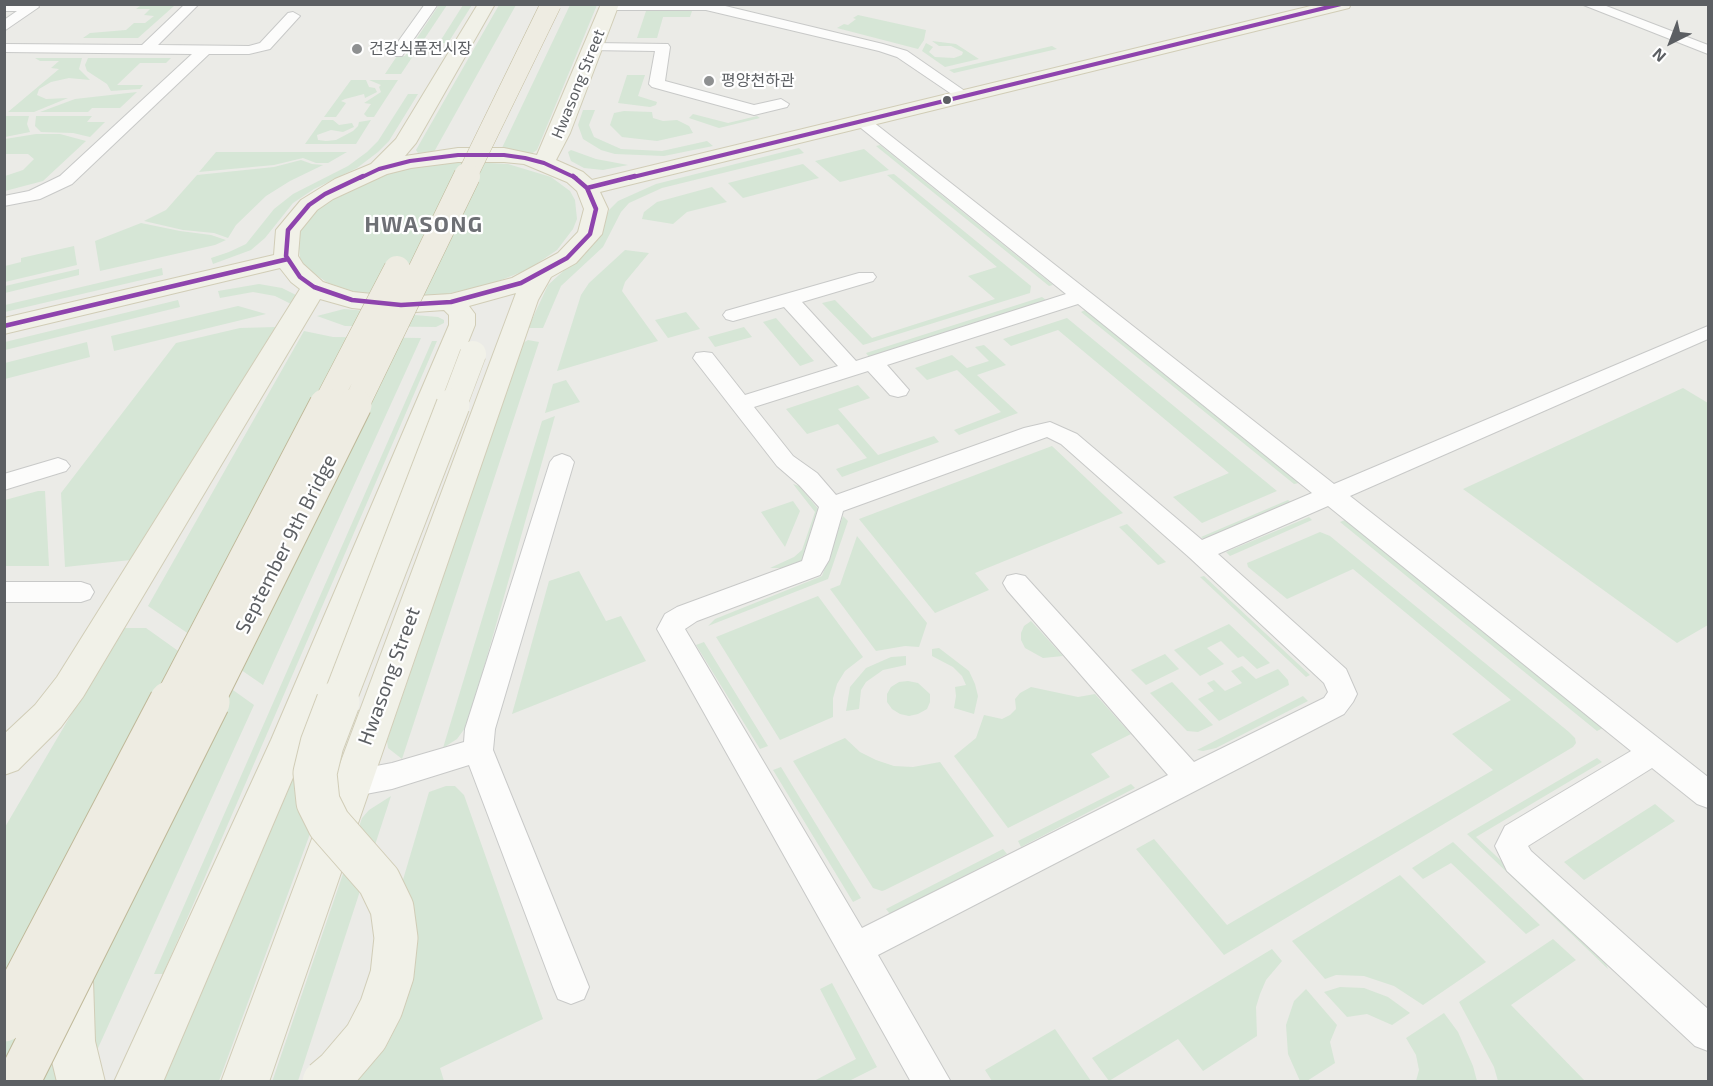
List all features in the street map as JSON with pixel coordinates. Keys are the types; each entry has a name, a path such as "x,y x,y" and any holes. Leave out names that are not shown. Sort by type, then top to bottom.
{"highway":[{"name":"September 9th Bridge","path":"18,1082 35,979 536,4"},
{"name":"September 9th Bridge","path":"4,1020 35,979 326,466 551,4"}],"main road":[{"path":"379,169 405,143 487,4"},
{"path":"587,188 1343,4"},
{"name":"Hwasong Street","path":"544,163 559,133 609,5"},
{"path":"458,154 504,155 544,163 575,177 587,188 596,209 590,234 567,258 540,274 498,291 451,302 375,304 330,294 314,287 300,277 288,259 286,243 288,230 309,205 343,184 379,169 458,154"},
{"path":"4,326 288,259"},
{"name":"Hwasong Street","path":"244,1082 525,300 540,274"},
{"path":"4,759 48,716 70,687 314,287"},
{"path":"324,1082 337,1071 366,1037 381,1008 392,975 396,938 392,908 379,881 329,824 318,802 315,773 322,744 498,291"},
{"path":"138,1082 290,740 462,325 462,314 451,302"},
{"path":"35,979 71,1041 81,1082"}],"street":[{"path":"147,48 193,4"},
{"path":"397,53 432,4"},
{"path":"1587,4 1708,50"},
{"path":"609,5 706,6 883,48 902,54 964,96"},
{"path":"4,7 32,7 4,27"},
{"path":"4,48 249,50 265,46 293,16"},
{"path":"593,47 663,47 657,84 753,110 781,104"},
{"path":"4,201 34,195 66,180 206,49"},
{"path":"862,121 1708,795"},
{"path":"733,315 866,277"},
{"path":"741,404 1082,296"},
{"path":"788,299 862,366 898,390"},
{"path":"1199,552 1708,332"},
{"path":"704,358 784,460 808,479 832,506"},
{"path":"832,506 1032,433 1050,429 1069,439 1199,552 1336,677 1343,694 1334,706 855,949"},
{"path":"561,462 480,729 478,750 571,987"},
{"path":"4,482 58,466"},
{"path":"832,506 816,560 811,568 687,614 675,621 670,629 932,1082"},
{"path":"1016,583 1189,778"},
{"path":"4,592 81,592"},
{"path":"350,784 392,776 478,750"},
{"path":"1654,752 1516,836 1511,846 1519,861 1708,1033"}],"green space":[{"path":"439,5 447,5 401,74 385,74 397,56 405,56"},
{"path":"463,5 472,5 448,43 439,43"},
{"path":"499,5 516,5 434,152 418,153 416,150"},
{"path":"570,5 597,5 537,150 531,154 501,150"},
{"path":"140,6 174,6 138,38 83,38 90,33 126,30 134,23 145,23 154,16 144,15 150,9 136,9"},
{"path":"646,11 692,11 690,17 663,17 657,38 637,38"},
{"path":"858,15 926,30 924,40 918,49 837,28 844,24 848,25"},
{"path":"932,41 956,44 979,59 945,67 922,51 926,43 933,47 929,52 935,57 954,58 962,55 963,52 951,46 939,46"},
{"path":"1052,46 1057,49 954,73 949,70"},
{"path":"35,58 82,58 79,69 90,80 69,78 51,82 39,89 37,95 46,99 68,98 34,112 8,112 59,69 51,68 59,61 40,61"},
{"path":"88,58 171,58 166,63 140,63 117,85 143,85 140,89 111,91 107,84 87,71 85,65"},
{"path":"627,75 645,75 638,96 657,102 656,105 650,107 618,103"},
{"path":"351,80 366,80 369,87 375,88 377,92 365,98 364,94 345,99 341,101 346,103 336,117 324,117"},
{"path":"369,80 398,80 374,117 367,117 364,114 371,104 364,103 381,92 379,87 381,85"},
{"path":"137,92 120,108 92,108 88,112 40,112 75,99"},
{"path":"408,94 418,94 389,141 378,152 357,168 314,189 293,203 265,238 251,250 213,264 211,258 246,244 274,209 293,194 348,166 367,152 378,141"},
{"path":"583,110 595,110 589,125 594,137 621,149 662,151 707,141 713,146 664,156 615,154 601,150 583,139 578,125"},
{"path":"652,112 653,118 663,121 677,120 689,126 693,133 657,141 622,137 610,125 614,113"},
{"path":"693,114 728,123 757,116 760,118 719,128 689,118"},
{"path":"5,116 29,116 27,124 30,132 5,137"},
{"path":"36,116 92,116 87,122 105,122 90,137 73,133 41,132 35,126"},
{"path":"322,120 333,120 339,125 352,123 354,127 343,132 331,130 317,135 318,140 326,141 336,140 353,131 359,122 371,120 356,144 305,144"},
{"path":"36,134 60,134 86,141 43,181 5,191 5,176 23,170 34,159 28,154 5,154 5,139"},
{"path":"880,145 1053,285 1049,286 876,146"},
{"path":"799,148 804,153 662,188 629,203 621,212 603,247 561,286 543,328 528,328 548,285 582,254 605,221 609,210 618,201 656,184"},
{"path":"864,149 889,170 840,182 815,161"},
{"path":"571,150 596,159 628,165 603,170 584,168 571,161 568,152"},
{"path":"216,152 347,152 328,163 316,163 303,158 274,165 199,172"},
{"path":"301,160 323,165 266,196 236,225 228,238 214,233 183,230 144,221 166,210 197,175 274,167"},
{"path":"454,161 508,164 551,177 570,191 575,200 577,219 573,229 557,250 529,269 491,284 447,294 425,297 361,294 328,283 306,268 300,258 298,238 302,228 318,208 331,199 378,176 415,166"},
{"path":"803,164 819,178 743,198 728,183"},
{"path":"894,174 1031,286 1030,293 863,345 822,303 835,300 872,338 995,299 968,276 997,267 887,175"},
{"path":"712,187 727,202 687,212 673,224 642,219 644,212 657,202"},
{"path":"141,223 211,235 226,240 215,245 100,271 95,241"},
{"path":"74,246 77,265 5,282 5,266 21,262 21,258"},
{"path":"625,250 649,253 625,282 622,291 658,341 557,371 581,295 589,283"},
{"path":"162,268 163,275 5,312 5,305"},
{"path":"79,269 79,275 5,293 5,286"},
{"path":"259,284 282,288 296,295 298,299 295,306 275,296 253,292 220,298 218,291"},
{"path":"1042,297 1046,300 869,357 866,353"},
{"path":"178,300 180,307 5,350 5,342"},
{"path":"238,306 266,314 114,351 111,336"},
{"path":"344,309 438,317 444,320 444,323 436,327 345,326 317,316"},
{"path":"1085,310 1299,483 1294,484 1081,312"},
{"path":"686,312 700,329 668,338 655,320"},
{"path":"776,318 814,361 800,366 763,322"},
{"path":"1067,318 1277,491 1202,523 1173,497 1229,473 1058,330 1011,346 1003,339"},
{"path":"276,327 131,560 65,567 61,493 176,343 240,328"},
{"path":"744,327 752,337 715,347 708,337"},
{"path":"304,331 333,337 421,338 263,685 148,606"},
{"path":"528,340 539,342 402,759 388,748 387,741 523,343"},
{"path":"432,341 437,341 163,974 154,974"},
{"path":"87,342 90,357 5,379 5,363"},
{"path":"984,345 1006,365 977,375 1018,413 959,435 954,430 1001,412 957,370 927,380 915,368 952,355 967,368 989,361 975,347"},
{"path":"566,380 580,402 545,413 553,384"},
{"path":"858,385 870,398 838,409 878,455 934,436 939,442 842,477 836,469 867,458 838,424 807,434 786,409"},
{"path":"1683,388 1708,403 1708,625 1677,643 1463,489"},
{"path":"555,416 468,724 457,739 443,748 542,421"},
{"path":"1052,446 1123,513 975,573 989,590 935,613 859,519"},
{"path":"793,484 799,486 820,511 804,559 799,564 784,568 770,568 794,557 802,550 815,512"},
{"path":"45,491 49,566 5,566 5,500"},
{"path":"1288,500 1292,503 1205,540 1201,537"},
{"path":"793,501 800,511 785,547 761,512"},
{"path":"843,516 848,521 828,579 708,626 715,619 822,576"},
{"path":"1309,517 1312,520 1230,556 1226,552"},
{"path":"1345,520 1603,728 1597,731 1340,522"},
{"path":"1127,524 1166,562 1158,565 1119,527"},
{"path":"1320,532 1330,536 1569,732 1575,738 1576,743 1573,747 1224,955 1136,849 1154,839 1227,925 1493,770 1452,734 1511,700 1353,569 1287,599 1248,567 1247,563"},
{"path":"857,536 927,623 919,647 905,646 876,651 830,589 840,585"},
{"path":"579,571 606,621 621,616 646,661 512,714 549,581"},
{"path":"1204,576 1310,675 1306,677 1200,577"},
{"path":"818,596 863,657 845,671 837,684 833,698 833,717 780,740 716,637"},
{"path":"1031,621 1063,656 1043,658 1025,648 1021,640 1021,633 1024,626"},
{"path":"1229,624 1270,663 1257,669 1243,656 1238,658 1221,641 1207,648 1224,664 1200,676 1174,650"},
{"path":"122,628 146,628 254,705 83,1081 5,1082 5,827"},
{"path":"704,642 768,746 760,749 696,645"},
{"path":"939,648 969,671 978,696 974,714 954,708 955,687 966,685 962,676 953,667 932,656 932,649"},
{"path":"1165,654 1179,669 1146,685 1131,670"},
{"path":"906,656 906,665 883,670 866,682 861,690 859,709 846,711 850,687 866,668 891,657"},
{"path":"1242,666 1256,679 1278,669 1288,680 1289,685 1219,721 1198,699 1214,691 1207,683 1214,680 1225,691 1242,683 1231,671"},
{"path":"899,682 918,683 930,694 927,709 909,716 892,709 887,702 887,694 891,687"},
{"path":"1172,682 1213,725 1198,732 1187,731 1150,693"},
{"path":"1031,687 1078,697 1095,694 1131,734 1091,754 1110,777 1008,828 954,756 976,738 984,715 1002,719 1010,715 1016,709 1015,699"},
{"path":"1303,696 1308,701 1216,748 1197,750"},
{"path":"317,716 353,717 219,1081 163,1082"},
{"path":"845,738 860,752 894,766 913,767 940,762 994,836 885,890 873,888 793,761"},
{"path":"1597,758 1602,762 1476,837 1603,957 1608,969 1467,834"},
{"path":"781,767 861,898 853,902 773,770"},
{"path":"1131,784 1135,788 1021,847 1018,841"},
{"path":"446,786 455,786 464,795 543,1019 440,1068 444,1081 343,1082 429,792"},
{"path":"391,796 298,1081 272,1082 362,818 369,810"},
{"path":"1655,804 1675,821 1584,880 1564,862"},
{"path":"1453,842 1540,925 1526,934 1451,863 1423,879 1412,868"},
{"path":"1003,849 1007,854 890,914 886,909"},
{"path":"1400,875 1486,962 1423,1005 1394,986 1364,976 1336,975 1325,979 1292,941"},
{"path":"1553,939 1576,960 1511,1005 1585,1081 1498,1081 1494,1067 1459,1002"},
{"path":"1272,949 1282,961 1266,980 1260,994 1256,1007 1257,1036 1203,1071 1178,1039 1109,1081 1092,1058"},
{"path":"832,983 877,1067 849,1081 814,1081 856,1059 820,989"},
{"path":"1340,987 1364,988 1388,997 1410,1013 1392,1025 1367,1014 1347,1017 1324,992"},
{"path":"1306,989 1337,1025 1330,1042 1335,1063 1307,1081 1300,1081 1288,1054 1286,1025 1294,1001"},
{"path":"1444,1013 1458,1032 1477,1081 1416,1081 1419,1070 1416,1055 1406,1038"},
{"path":"1055,1029 1091,1081 992,1081 985,1070"}],"transit line":[{"path":"587,188 1341,4"},
{"path":"458,155 504,155 525,158 544,163 575,177 587,188 596,209 590,234 567,258 521,283 451,302 401,305 352,300 314,287 300,277 292,267 286,256 288,230 309,205 325,194 379,169 410,161 458,155"},
{"path":"4,326 288,259"}],"place":[{"name":"건강식품전시장","path":"357,49"},
{"name":"평양천하관","path":"709,81"}],"district":[{"name":"HWASONG","path":"424,225"}]}
